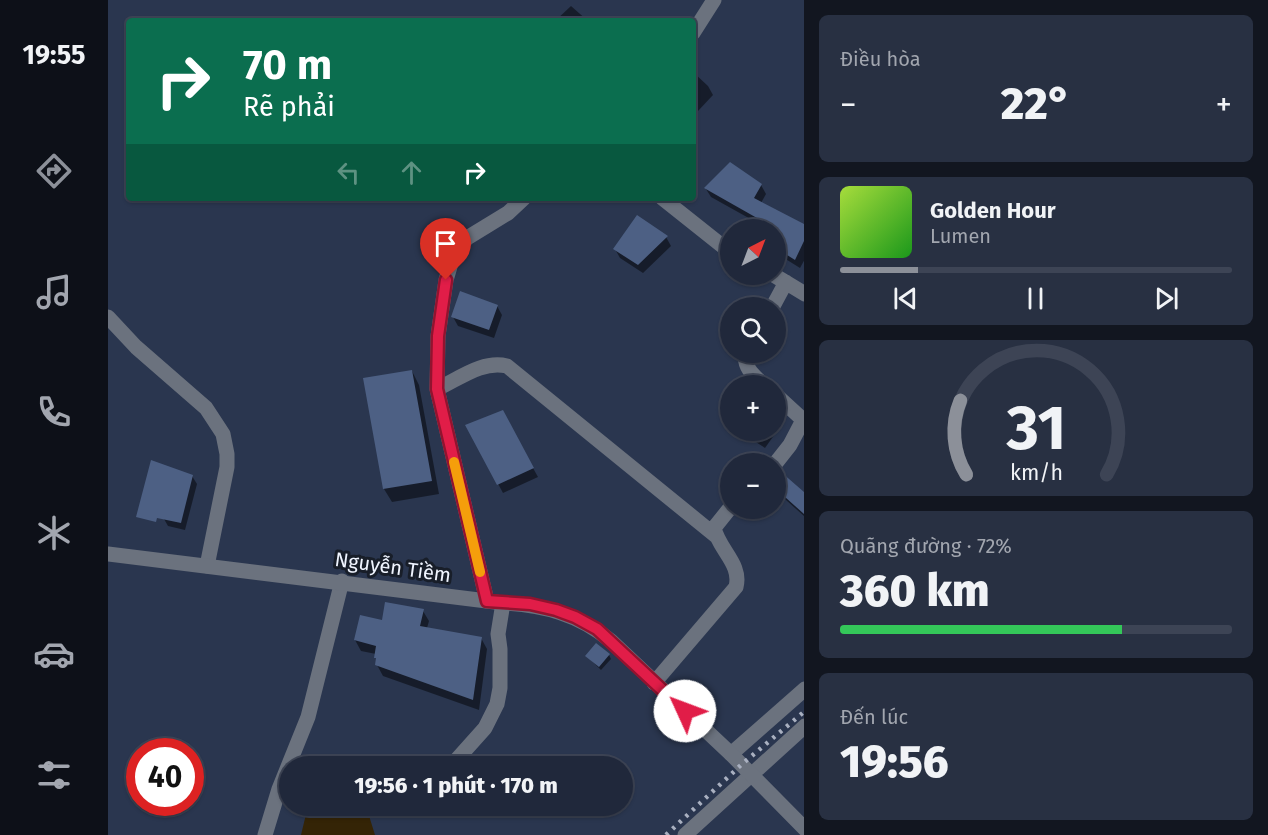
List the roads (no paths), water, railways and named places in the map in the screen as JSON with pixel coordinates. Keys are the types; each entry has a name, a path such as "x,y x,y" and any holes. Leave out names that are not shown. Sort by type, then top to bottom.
{"street":[{"path":"696,28 714,0"},
{"path":"487,601 437,389 438,336 446,280 454,253 467,238 508,213 521,201"},
{"path":"666,201 720,244"},
{"path":"786,282 804,294"},
{"path":"108,317 136,347 206,408 223,434 227,467 207,566"},
{"path":"745,363 754,375"},
{"path":"437,389 480,367 490,364 507,366 716,536"},
{"path":"784,453 803,420 786,404"},
{"path":"654,683 736,587 737,571 716,536 714,528 721,519"},
{"name":"Nguyễn Tiềm","path":"108,554 342,581 503,603 530,604 575,617 597,629 731,754 804,830"},
{"path":"265,835 279,789 308,717 342,581"},
{"path":"460,756 485,728 497,704 500,688 498,634 503,603"},
{"path":"731,754 804,689"},
{"path":"685,835 804,726"}],"railway":[{"path":"666,835 741,765 804,712"}]}
